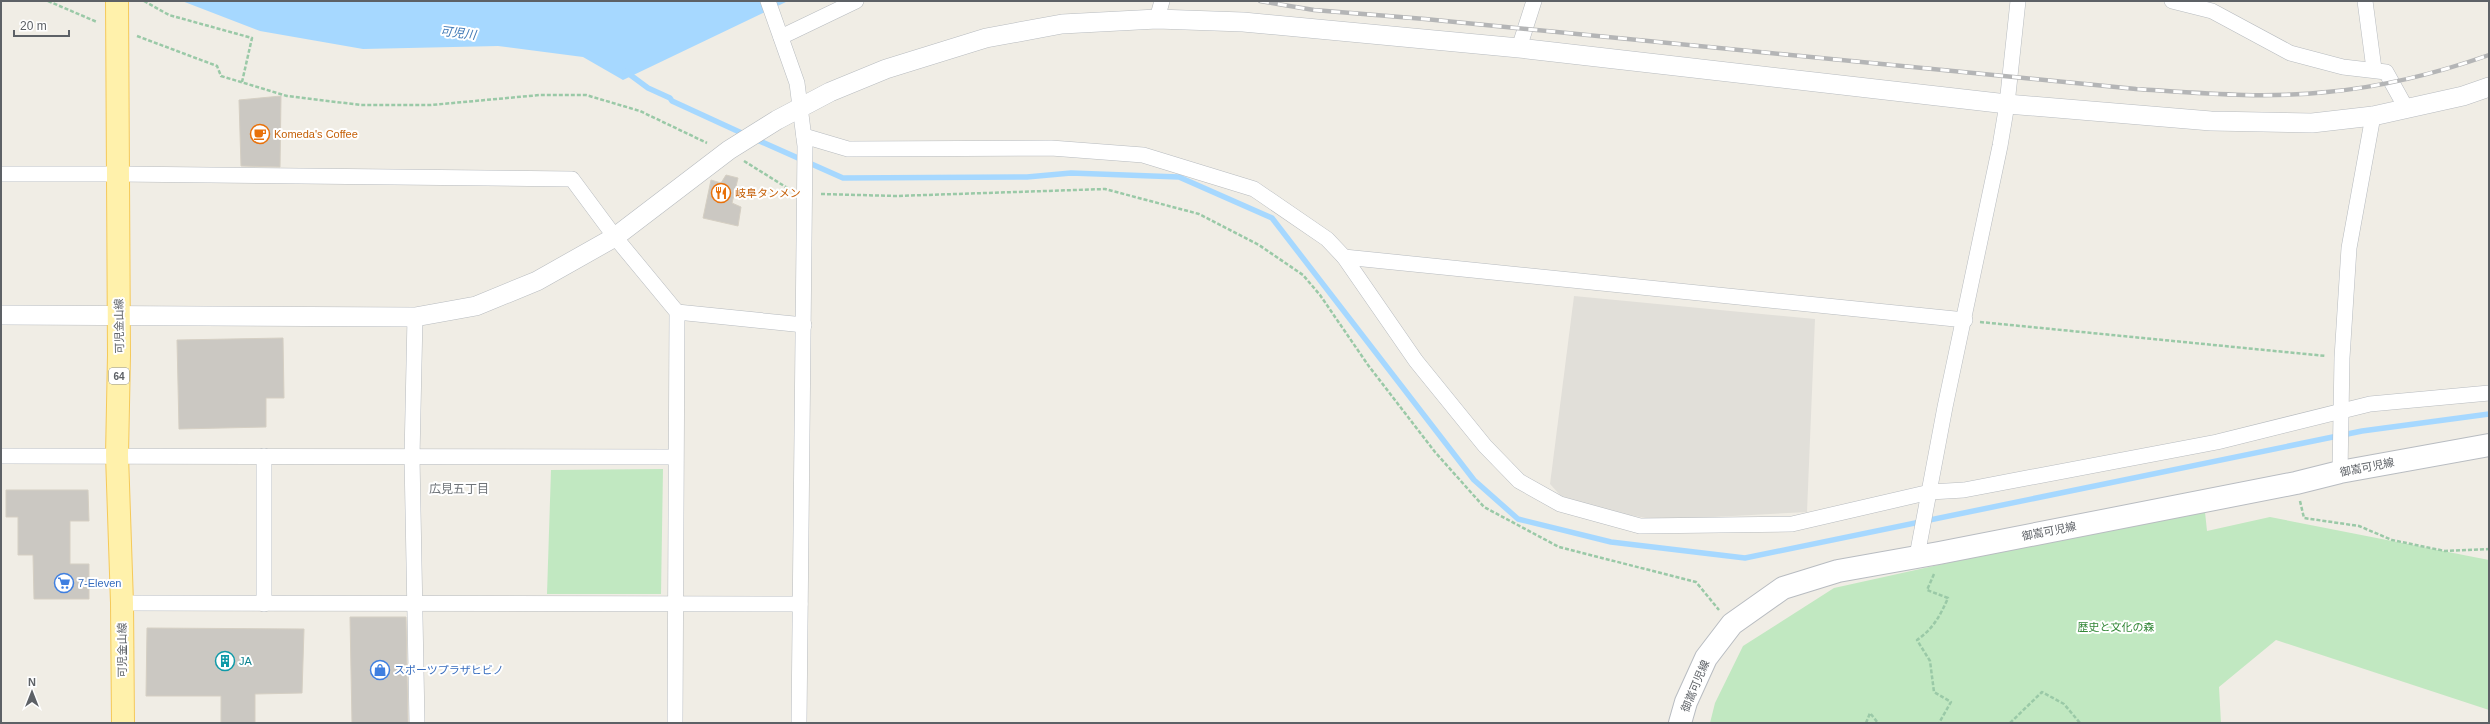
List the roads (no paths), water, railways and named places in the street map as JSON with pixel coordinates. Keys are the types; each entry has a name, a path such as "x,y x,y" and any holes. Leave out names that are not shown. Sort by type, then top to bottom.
{"main road":[{"name":"可児金山線","path":"117,1 117,455 122,603 123,723"},
{"name":"御嵩可児線","path":"1680,723 1686,702 1706,658 1732,624 1783,588 1838,570 1939,553 2296,483 2340,472 2489,445"}],"street":[{"path":"768,1 797,83 805,141 806,190 799,723"},
{"path":"781,37 856,1"},
{"path":"1157,19 1162,1"},
{"path":"1519,48 1534,1"},
{"path":"1918,556 2007,104 2018,1"},
{"path":"2172,1 2212,11 2290,53 2343,67 2374,69 2386,72 2406,108"},
{"path":"2365,1 2374,69"},
{"path":"1,315 415,317 476,306 537,281 615,237 726,152 766,126 830,92 886,68 986,38 1062,24 1157,19 1243,22 1519,48 2007,104 2225,122 2312,122 2373,116 2489,88"},
{"path":"2340,472 2342,358 2349,248 2373,116"},
{"path":"805,141 848,149 1051,148 1143,155 1254,189 1327,239 1344,257 1416,360 1485,446 1519,481 1560,504 1640,526 1792,524 1930,492 1964,490 2341,417 2370,404 2489,393"},
{"path":"1,174 572,179 615,237 678,312 675,457 675,723"},
{"path":"1344,257 1965,320"},
{"path":"678,312 804,325"},
{"path":"415,317 412,457 416,605 417,723"},
{"path":"1,456 675,457"},
{"path":"264,456 264,604"},
{"path":"122,603 416,605 675,603 800,604"}],"water":[{"name":"可児川","path":"182,1 788,1 623,80 583,57 498,46 363,49 260,31"}],"waterway":[{"path":"625,71 648,88 670,98 672,101 746,135"},
{"path":"755,139 843,178 1027,177 1071,173 1179,177 1272,218 1474,480 1518,519 1611,542 1745,558 2362,431 2489,414"}],"railway":[{"path":"1260,1 1314,10 1425,19 2136,89 2208,94 2279,95 2347,90 2389,83 2430,73 2489,55"}],"place":[{"name":"Komeda's Coffee","path":"260,134"},
{"name":"岐阜タンメン","path":"721,193"},
{"name":"7-Eleven","path":"64,583"},
{"name":"JA","path":"225,661"},
{"name":"スポーツプラザヒビノ","path":"380,670"}],"district":[{"name":"広見五丁目","path":"459,489"}],"park label":[{"name":"歴史と文化の森","path":"2116,627"}]}
